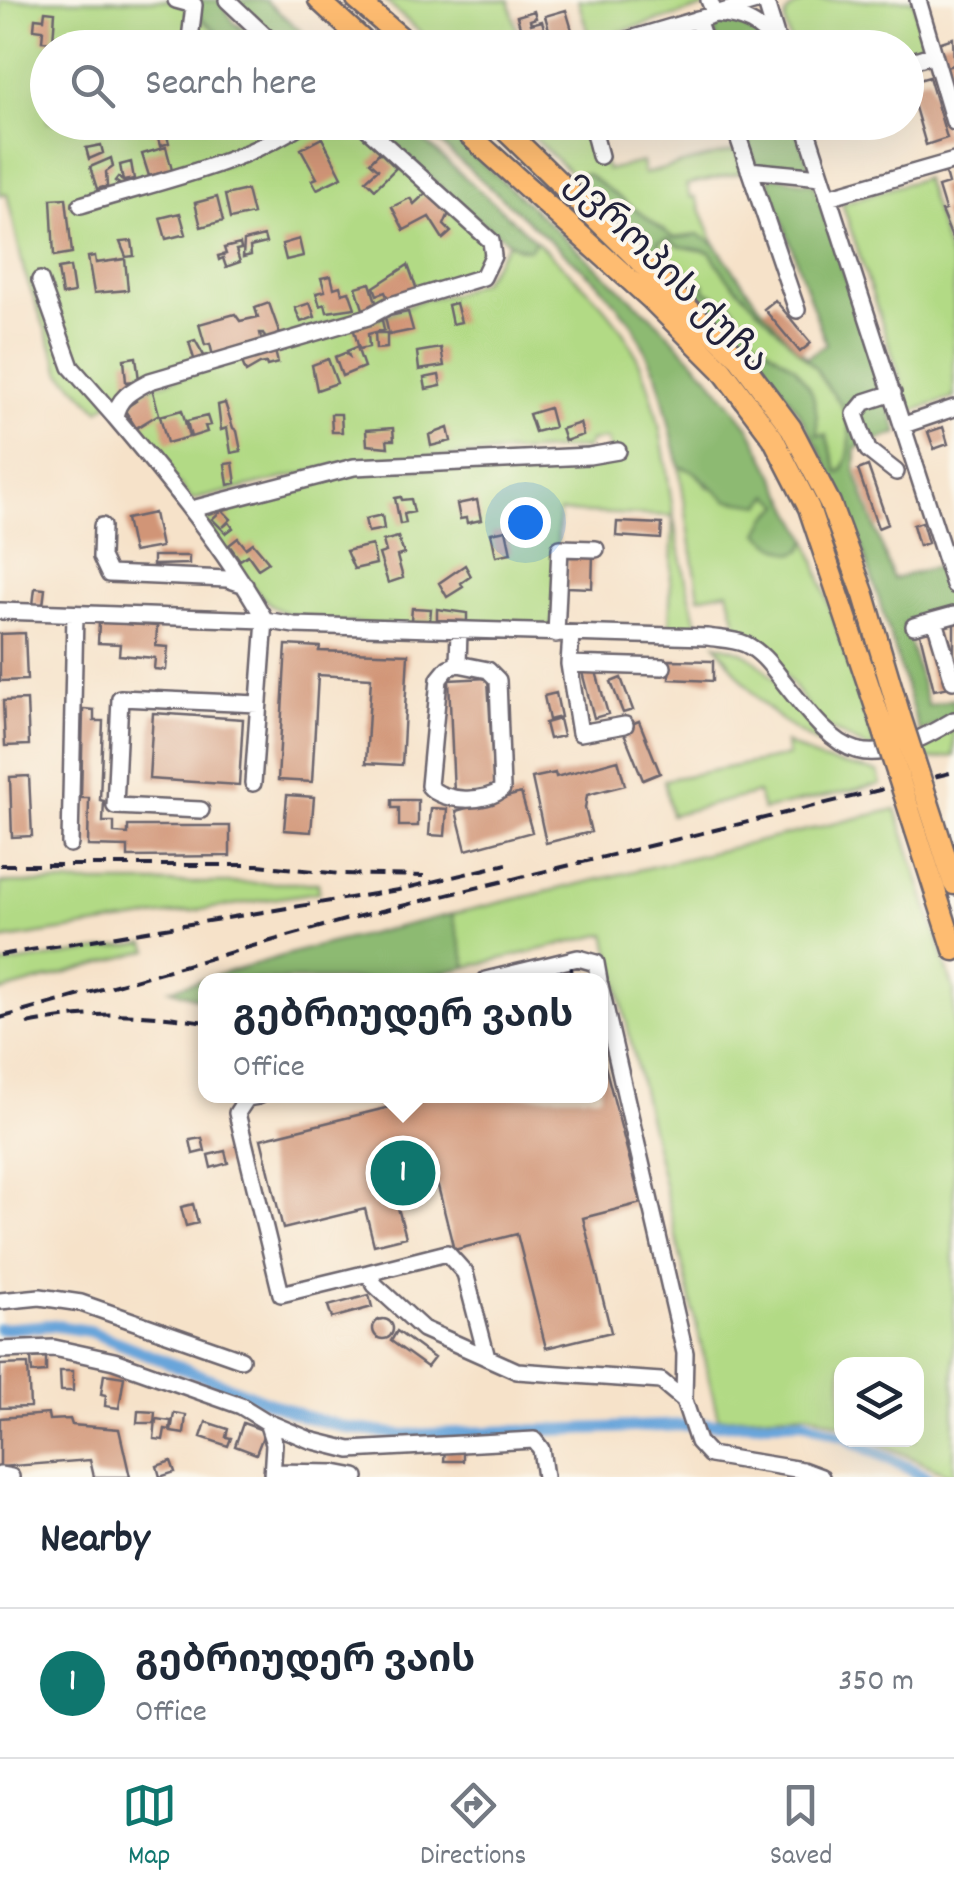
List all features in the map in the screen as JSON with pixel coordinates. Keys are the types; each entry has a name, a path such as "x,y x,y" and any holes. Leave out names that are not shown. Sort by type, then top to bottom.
{"main road":[{"path":"319,0 352,30"},
{"path":"358,0 392,30"},
{"name":"ევროპის ქუჩა","path":"474,140 662,310 722,370 773,438 810,508 890,719 925,828 954,950"},
{"name":"ევროპის ქუჩა","path":"515,140 739,358 790,428 830,502 864,595 890,719"},
{"name":"ევროპის ქუჩა","path":"925,828 954,884"}],"street":[{"path":"176,0 194,5 191,30"},
{"path":"227,0 259,30"},
{"path":"662,30 697,20 712,7 764,0 773,30"},
{"path":"918,0 954,122"},
{"path":"712,7 754,22 762,30"},
{"path":"697,20 701,30"},
{"path":"924,57 934,54"},
{"path":"81,205 277,140"},
{"path":"116,417 117,406 128,392 150,381 368,317 388,306 483,277 494,256 491,241 380,140"},
{"path":"595,140 600,156"},
{"path":"738,140 797,310"},
{"path":"810,140 954,585"},
{"path":"828,198 954,161"},
{"path":"749,170 821,177"},
{"path":"40,280 70,367 192,509 265,620 253,783"},
{"path":"894,393 865,402 855,414 868,450 896,472"},
{"path":"904,425 954,408"},
{"path":"192,509 354,467 590,456 618,451"},
{"path":"102,526 100,557 109,574 227,579 245,585"},
{"path":"596,549 560,548 564,634 580,733 624,724"},
{"path":"0,611 265,620 294,625 707,637 743,643 764,656 822,730 849,750 880,754 954,720"},
{"path":"70,844 76,614"},
{"path":"914,626 954,616"},
{"path":"934,621 952,681"},
{"path":"458,631 458,664"},
{"path":"458,664 488,670 498,680 502,789 494,796 450,798 434,793 429,786 439,678 458,664"},
{"path":"569,664 662,667"},
{"path":"201,810 115,806 120,698 258,704"},
{"path":"515,973 578,958 596,963 598,973"},
{"path":"608,1018 685,1354 684,1400 698,1442 710,1455 802,1470 820,1477"},
{"path":"245,1103 238,1113 282,1294 447,1253 465,1273 487,1358"},
{"path":"368,1273 423,1329 517,1371 661,1381 684,1400"},
{"path":"0,1301 40,1296 81,1302 241,1359"},
{"path":"0,1350 54,1348 114,1361 240,1406 310,1440 350,1450 534,1440 541,1450 546,1477"},
{"path":"268,1422 274,1444 273,1475 335,1473 356,1477"},
{"path":"0,1475 11,1477"}],"green space":[{"path":"0,0 169,0 248,30 30,30 30,140 267,140 223,165 274,140 373,140 489,245 485,263 475,274 288,337 139,381 99,410 61,372 24,271 7,194 0,195"},
{"path":"189,0 219,0 242,30 215,30 201,19 196,3"},
{"path":"234,0 265,0 299,30 268,30"},
{"path":"384,0 509,0 517,30 418,30"},
{"path":"578,0 704,0 706,7 625,30 587,30"},
{"path":"811,0 914,0 921,30 787,30 786,16 793,7"},
{"path":"720,22 741,22 750,30 713,30"},
{"path":"389,140 423,140 536,241 529,249 515,245 449,195"},
{"path":"436,140 458,140 659,324 710,378 749,427 808,540 802,550 793,554 759,533 767,518 782,505 770,495 762,505 727,500 695,472 679,466 658,377 632,323 597,282"},
{"path":"536,140 594,140 607,170 642,162 644,174 736,150 742,172 686,185 715,244 699,235 674,238 613,193 579,173 574,176"},
{"path":"748,140 800,140 809,166 803,171 756,166"},
{"path":"587,174 674,238 699,235 715,244 755,300 807,357 826,344 768,180 773,176 814,184 898,433 856,448 855,470 893,579 939,566 952,609 904,623 928,706 954,699 954,716 920,733 848,511 807,427 782,388 709,305 574,176","holes":["667,239 679,246 710,252 725,275 817,370 847,419 850,446 842,471 838,473 826,435 817,435 812,393 796,368 755,339 732,305 706,291 704,285 664,254 658,242"]},
{"path":"924,178 954,271 954,398 911,411 842,203"},
{"path":"667,239 679,246 710,252 725,275 817,370 842,405 849,425 848,457 838,474 826,435 817,435 796,368 755,339 732,305 706,291 704,285 664,254 657,242"},
{"path":"536,241 612,317 644,373 658,421 679,547 699,631 669,631 673,516 559,512 553,626 367,624 298,616 277,609 258,593 227,555 205,519 217,506 352,471 612,462 607,439 590,441 586,448 352,462 192,500 121,416 122,409 141,389 385,315 424,299 454,294 482,281 509,242 529,249"},
{"path":"679,466 695,472 708,487 770,494 783,504 767,518 802,550 808,540 876,749 821,724 766,649 739,635 728,591 699,597"},
{"path":"716,644 757,661 830,749 778,718"},
{"path":"954,728 954,756 928,760 896,757"},
{"path":"785,743 821,760 878,772 881,784 763,810 758,793 671,815 664,780 788,756"},
{"path":"896,809 954,991 954,1477 888,1447 924,1447 924,1357 834,1357 834,1422 808,1413 718,1418 606,934 467,967 452,914"},
{"path":"0,883 318,883 319,892 0,940"},
{"path":"452,914 467,967 440,973 225,973"},
{"path":"145,943 149,950 0,992 0,965"},
{"path":"198,981 198,999 170,989"}],"building":[{"path":"566,10 572,30 549,30 545,16"},
{"path":"45,11 55,12 54,30 34,29 35,18 44,19"},
{"path":"534,11 536,18 530,20 531,24 542,21 545,30 521,30 517,16"},
{"path":"953,38 954,65 946,67 938,43"},
{"path":"929,77 947,138 926,145 924,138 924,78"},
{"path":"323,140 342,177 317,189 312,180 317,178 301,149"},
{"path":"101,145 103,153 89,159 86,148"},
{"path":"166,147 172,170 149,176 142,154"},
{"path":"380,152 396,168 375,189 366,180 378,169 370,162"},
{"path":"111,158 113,167 106,172 107,186 97,189 90,167"},
{"path":"131,162 134,179 123,181 120,165"},
{"path":"954,170 953,240 941,211 945,210 938,187 948,184 945,173"},
{"path":"247,190 253,214 230,219 225,195"},
{"path":"427,192 449,213 444,225 451,232 443,239 429,217 404,230 392,207 410,198 414,204"},
{"path":"217,197 223,221 201,227 195,203"},
{"path":"66,198 72,253 54,256 51,199"},
{"path":"180,213 186,234 166,239 160,218"},
{"path":"264,236 266,243 250,247 251,255 243,257 244,241"},
{"path":"299,239 303,256 286,260 282,244"},
{"path":"132,241 134,256 126,257 120,242"},
{"path":"240,244 241,249 236,250 240,262 226,267 218,256 226,254 224,248"},
{"path":"95,256 96,263 125,259 128,290 94,293 88,257"},
{"path":"408,265 417,290 389,301 385,292 377,295 374,287"},
{"path":"70,267 74,293 62,295 58,269"},
{"path":"331,276 334,288 340,286 342,293 349,291 355,308 327,312 325,304 320,306 316,293 325,291 321,278"},
{"path":"370,283 377,305 363,309 356,287"},
{"path":"775,300 811,343 800,352 764,309"},
{"path":"269,303 281,337 267,342 260,333 262,342 213,356 199,324 235,314 240,321 258,317 255,308"},
{"path":"310,303 315,317 301,322 295,308"},
{"path":"456,303 461,322 452,324 448,305"},
{"path":"408,312 413,330 389,335 385,317"},
{"path":"382,320 384,330 368,334 369,347 359,349 353,327"},
{"path":"375,333 387,333 387,348 376,349"},
{"path":"195,340 206,359 195,362 189,342"},
{"path":"357,347 364,367 342,376 335,357 345,353 349,356 347,351"},
{"path":"441,348 444,366 419,370 417,352"},
{"path":"275,351 278,363 260,364 246,372 242,362"},
{"path":"136,357 139,380 126,382 124,359"},
{"path":"328,359 337,383 317,390 312,365"},
{"path":"439,375 441,386 426,389 424,378"},
{"path":"152,388 159,414 136,428 124,409"},
{"path":"225,403 241,451 231,453 227,428 221,430 218,405"},
{"path":"549,408 554,427 535,432 529,414"},
{"path":"182,410 189,437 167,443 160,416"},
{"path":"331,414 341,414 342,432 332,432"},
{"path":"207,416 207,432 191,437 187,421"},
{"path":"580,423 583,435 565,441 561,429"},
{"path":"943,427 948,444 934,449 928,432"},
{"path":"393,428 394,440 387,440 388,447 367,445 366,430"},
{"path":"448,428 451,441 431,446 429,435"},
{"path":"233,463 236,483 228,485 225,464"},
{"path":"868,466 888,524 878,528 858,470"},
{"path":"395,498 411,499 414,512 404,514 406,523 400,524"},
{"path":"477,500 481,520 467,523 466,518 460,519 457,504"},
{"path":"222,510 231,519 223,527 229,522 233,528 226,533 212,519"},
{"path":"154,513 161,547 133,552 126,519"},
{"path":"382,515 384,529 368,532 365,519"},
{"path":"617,522 662,524 661,539 616,536"},
{"path":"922,522 928,543 919,546 913,525"},
{"path":"506,530 511,553 496,556 491,533"},
{"path":"398,537 404,554 397,556 403,578 388,583 379,554 386,552 383,541"},
{"path":"238,538 246,548 253,543 269,562 258,569 248,555 240,560 229,545"},
{"path":"372,545 376,564 354,569 346,551"},
{"path":"567,553 593,554 592,588 566,587"},
{"path":"153,556 189,556 189,564 153,565"},
{"path":"465,565 471,576 461,583 463,587 447,597 439,583"},
{"path":"35,588 45,589 43,606 33,605"},
{"path":"412,608 431,609 430,621 411,620"},
{"path":"437,609 467,613 467,621 437,620"},
{"path":"99,622 157,626 156,646 168,647 166,670 154,669 155,658 119,655 120,644 98,643"},
{"path":"954,623 954,661 943,626"},
{"path":"934,627 949,687 934,690 919,630"},
{"path":"25,633 27,680 0,681 0,634"},
{"path":"286,645 320,647 319,651 408,654 402,765 366,763 371,678 318,675 312,782 278,780"},
{"path":"670,660 713,661 713,681 669,679"},
{"path":"595,668 608,714 594,718 582,672"},
{"path":"488,678 494,791 454,793 449,680"},
{"path":"621,678 633,710 623,713 611,682"},
{"path":"556,693 561,717 549,720 544,696"},
{"path":"27,700 29,745 5,746 3,701"},
{"path":"83,709 94,710 94,721 103,721 100,800 104,801 103,822 114,822 114,833 128,834 128,826 230,826 230,856 128,857 128,847 88,846 89,798 81,798"},
{"path":"153,713 243,719 239,785 149,779"},
{"path":"559,719 563,736 549,739 545,723"},
{"path":"639,721 660,773 643,780 622,728"},
{"path":"618,760 625,785 587,795 585,808 591,832 546,843 532,778 555,773 556,777"},
{"path":"29,776 32,836 12,837 10,777"},
{"path":"521,793 532,832 466,850 456,811"},
{"path":"287,795 314,797 311,832 284,830"},
{"path":"392,800 418,800 418,826 399,826 399,808 392,808"},
{"path":"431,808 447,809 445,836 429,835"},
{"path":"608,1077 641,1203 583,1218 611,1332 546,1348 517,1234 454,1250 438,1186 395,1197 406,1237 374,1245 365,1209 283,1229 261,1139 406,1103 608,1103"},
{"path":"202,1138 205,1151 193,1154 190,1140"},
{"path":"225,1151 228,1163 211,1168 208,1155"},
{"path":"193,1204 198,1223 186,1226 181,1207"},
{"path":"369,1295 372,1307 332,1318 328,1306"},
{"path":"379,1319 387,1319 393,1329 387,1339 379,1339 373,1333 373,1325"},
{"path":"397,1331 434,1358 427,1367 391,1341"},
{"path":"46,1357 46,1372 32,1373 31,1358"},
{"path":"28,1364 30,1407 0,1408 0,1365"},
{"path":"60,1371 73,1371 73,1391 61,1391"},
{"path":"104,1374 124,1377 119,1408 105,1406 106,1395 101,1394"},
{"path":"138,1411 155,1412 154,1423 137,1423"},
{"path":"174,1413 186,1415 184,1434 171,1432"},
{"path":"48,1414 49,1420 70,1419 72,1425 119,1429 130,1477 94,1477 90,1460 0,1467 0,1418"},
{"path":"156,1419 171,1421 163,1440 154,1439"},
{"path":"206,1422 228,1429 228,1446 201,1437"},
{"path":"243,1423 265,1431 256,1454 235,1446"},
{"path":"445,1449 463,1449 463,1461 444,1461"},
{"path":"171,1461 175,1472 160,1477 157,1466"}],"waterway":[{"path":"0,1329 50,1325 89,1331 303,1416 348,1428 401,1435 803,1421 834,1433"},
{"path":"865,1447 927,1477"}],"railway":[{"path":"0,1018 348,919 954,772"},
{"path":"0,955 398,890 507,864"},
{"path":"0,865 258,865 340,874 424,876"},
{"path":"556,973 573,969"},
{"path":"27,1024 116,1014 198,1021"}],"place":[{"name":"გებრიუდერ ვაის","path":"403,1173"}]}
